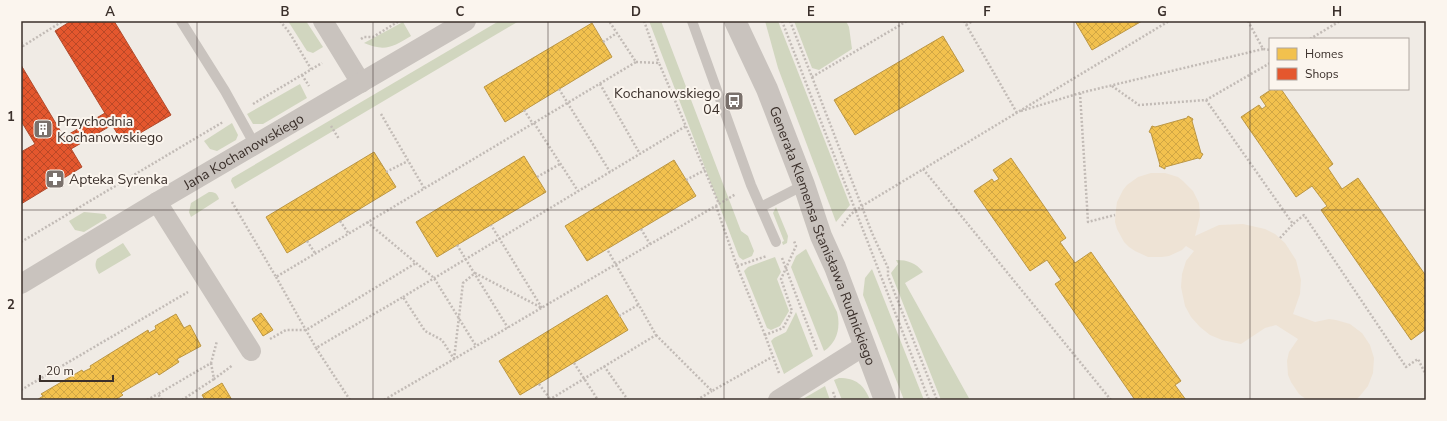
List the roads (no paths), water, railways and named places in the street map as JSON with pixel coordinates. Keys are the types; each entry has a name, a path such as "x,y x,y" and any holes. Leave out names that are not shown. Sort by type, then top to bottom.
{"street":[{"path":"324,21 361,82"},
{"name":"Jana Kochanowskiego","path":"21,284 157,202 466,21"},
{"name":"Generała Klemensa Stanisława Rudnickiego","path":"735,21 760,72 804,185 821,236 835,267 864,346 886,400"},
{"name":"Generała Klemensa Stanisława Rudnickiego","path":"752,21 760,72"},
{"path":"157,202 251,351"},
{"path":"778,400 864,346"}],"lane":[{"path":"181,21 255,145"},
{"path":"692,21 751,185 776,242"},
{"path":"761,207 804,185"}],"place":[{"name":"Kochanowskiego 04","path":"734,101"},
{"name":"Przychodnia Kochanowskiego","path":"43,129"},
{"name":"Apteka Syrenka","path":"55,179"}]}
